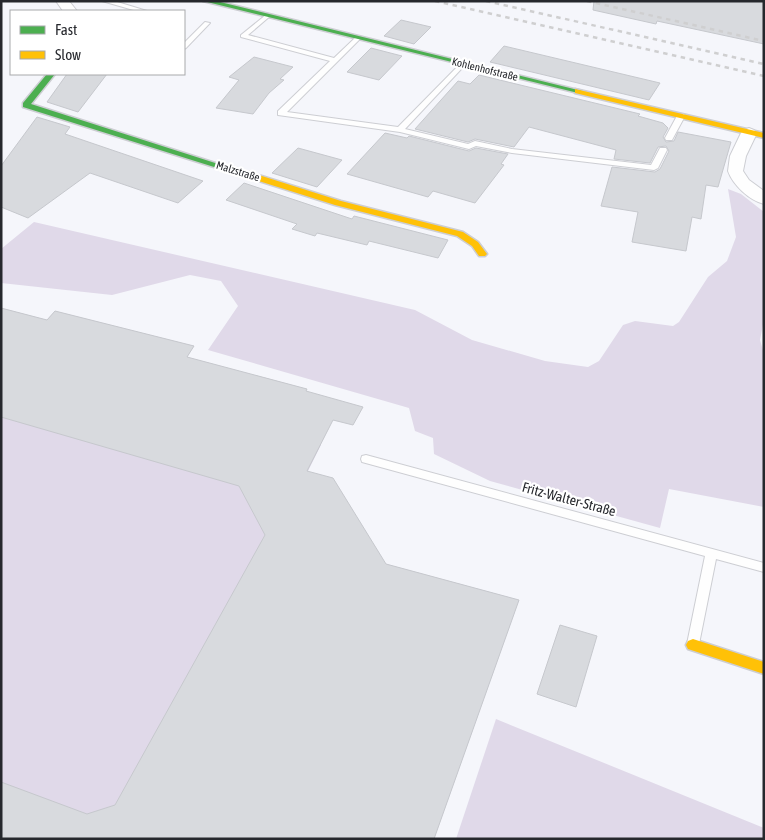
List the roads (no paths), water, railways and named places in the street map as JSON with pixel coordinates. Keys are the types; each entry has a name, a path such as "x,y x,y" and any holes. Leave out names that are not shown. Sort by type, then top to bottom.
{"street":[{"name":"Kohlenhofstraße","path":"206,1 756,134"},
{"name":"Malzstraße","path":"50,75 26,105 338,203 460,234 475,244 482,254"},
{"path":"756,134 736,158 734,170 739,181 764,199"},
{"path":"693,645 764,668"}],"lane":[{"path":"105,1 140,10"},
{"path":"267,16 243,36 334,60"},
{"path":"185,45 207,24"},
{"path":"358,38 281,112 400,130 469,147 475,142 512,151 654,168 664,150"},
{"path":"400,130 463,64"},
{"path":"669,138 681,116"},
{"name":"Fritz-Walter-Straße","path":"366,459 764,568"},
{"path":"693,645 712,554"}],"railway":[{"path":"435,1 764,76"},
{"path":"486,1 764,64"},
{"path":"587,1 764,41"}]}
